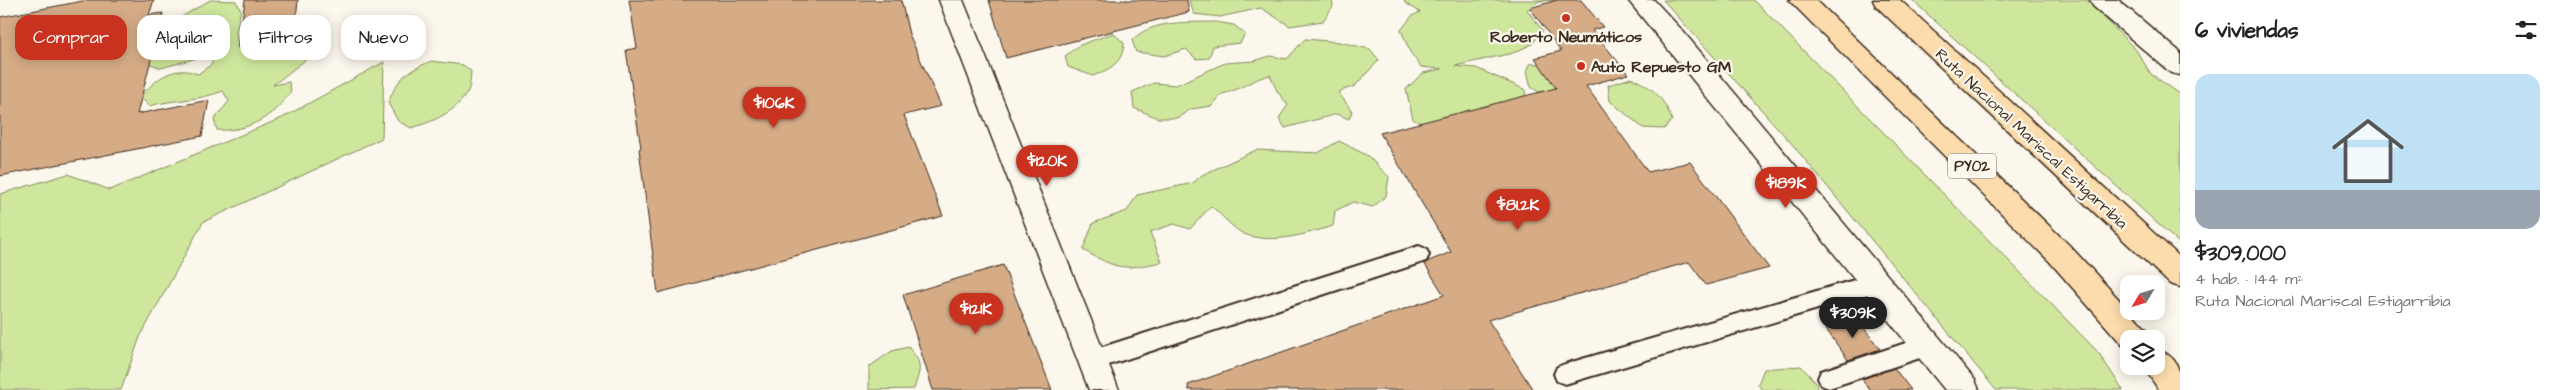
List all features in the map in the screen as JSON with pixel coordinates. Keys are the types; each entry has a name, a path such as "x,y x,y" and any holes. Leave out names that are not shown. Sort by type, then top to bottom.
{"highway":[{"name":"PY02","path":"1801,0 2053,248 2128,330"},
{"name":"Ruta Nacional Mariscal Estigarribia","path":"1885,0 2180,275"},
{"path":"2165,373 2178,390"}],"street":[{"path":"951,0 1104,390"},
{"path":"1640,0 1672,35 1964,390"},
{"path":"2102,0 2180,66"}],"lane":[{"path":"1093,360 1419,255"},
{"path":"1565,374 1875,283"},
{"path":"1830,378 1927,346"}],"green space":[{"path":"210,0 236,1 241,10 236,32 238,48 240,48 240,60 305,60 273,85 289,82 291,91 277,108 250,125 228,130 217,130 214,120 229,101 223,91 204,97 149,106 140,97 152,84 173,72 189,71 198,74 212,64 212,60 230,60 230,15 185,15"},
{"path":"1189,0 1332,0 1333,6 1323,21 1290,26 1261,8 1220,17 1194,14"},
{"path":"1404,0 1558,0 1539,1 1527,10 1543,31 1532,44 1513,53 1455,66 1476,68 1526,90 1523,104 1436,133 1413,119 1406,89 1423,73 1442,69 1421,67 1410,52 1401,30 1412,16 1420,12 1405,3"},
{"path":"1663,0 1754,0 2098,352 2123,390 1996,390 1792,144"},
{"path":"1912,0 2087,0 2136,50 2151,74 2180,94 2180,244"},
{"path":"1216,22 1234,25 1245,34 1240,43 1213,46 1209,58 1196,59 1186,49 1164,56 1136,52 1132,40 1150,28 1161,25"},
{"path":"1113,33 1124,43 1123,50 1118,60 1105,71 1093,76 1068,67 1065,56 1080,45"},
{"path":"1305,39 1339,42 1370,49 1379,60 1355,86 1338,92 1352,111 1349,119 1337,114 1285,128 1279,118 1288,105 1277,91 1270,75 1222,94 1212,106 1191,109 1177,118 1158,118 1134,108 1132,92 1154,83 1176,85 1225,63 1254,61 1270,56 1287,59"},
{"path":"146,60 190,60 161,68 146,62"},
{"path":"431,61 463,65 471,71 469,89 451,110 427,123 411,128 398,121 388,103 404,76"},
{"path":"384,62 382,138 203,222 140,337 121,390 0,390 0,194 68,174 110,190 282,118"},
{"path":"1544,63 1571,78 1548,98 1531,87 1527,71 1530,64"},
{"path":"1631,78 1651,89 1665,105 1672,120 1664,129 1643,128 1610,101 1608,85"},
{"path":"1339,141 1368,156 1389,177 1386,196 1373,207 1353,202 1335,211 1333,226 1289,237 1266,239 1240,232 1211,206 1190,229 1174,224 1150,232 1162,262 1128,267 1113,265 1083,250 1093,223 1127,211 1137,195 1193,183 1202,175 1256,150 1318,153"},
{"path":"908,347 916,357 919,366 914,389 869,390 869,367 892,351"},
{"path":"1801,366 1817,384 1816,390 1762,390 1758,384 1764,369"}],"building":[{"path":"88,0 154,0 149,15 137,15 137,60 151,60 137,114 209,100 202,136 0,176 0,17"},
{"path":"245,0 298,0 296,15 243,15"},
{"path":"629,0 901,0 909,34 941,106 904,115 943,216 658,293 639,149 641,148 626,50 637,48"},
{"path":"989,0 1187,0 1189,12 1006,58"},
{"path":"1557,0 1581,0 1603,27 1592,30 1628,74 1586,86 1648,172 1690,162 1769,268 1706,285 1689,262 1488,320 1533,390 1189,390 1188,385 1444,295 1424,263 1451,252 1380,133 1556,88 1535,58 1561,51 1530,8"},
{"path":"1003,265 1052,390 933,390 903,295"},
{"path":"1857,319 1880,349 1848,360 1826,329"},
{"path":"1894,368 1911,390 1870,390 1862,379"}],"place":[{"name":"Roberto Neumáticos","path":"1566,18"},
{"name":"Auto Repuesto GM","path":"1581,66"}]}
